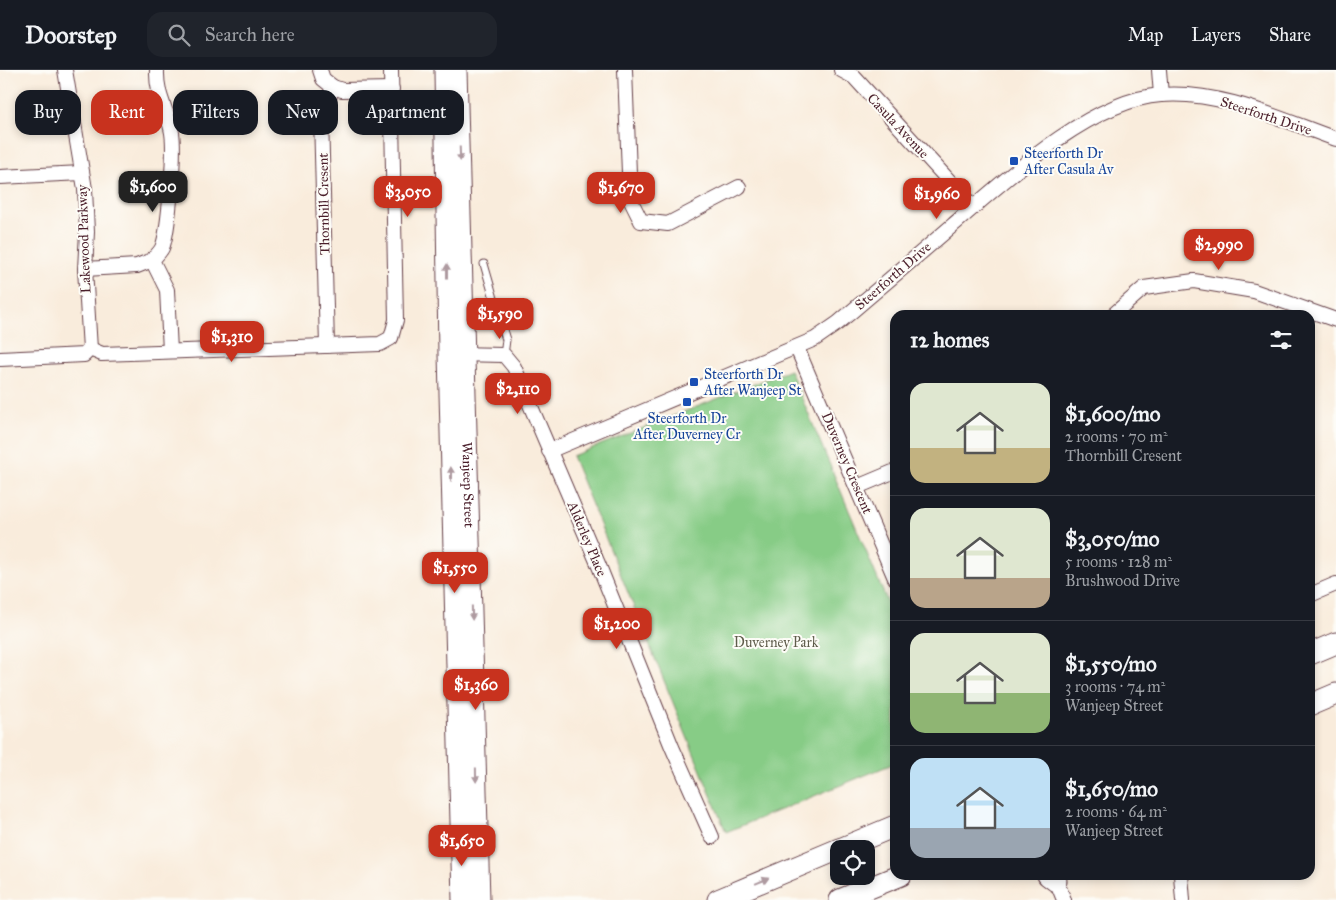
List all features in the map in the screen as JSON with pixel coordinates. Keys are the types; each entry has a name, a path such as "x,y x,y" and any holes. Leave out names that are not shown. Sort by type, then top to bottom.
{"main road":[{"name":"Wanjeep Street","path":"444,70 456,354 469,807 480,900"},
{"name":"Wanjeep Street","path":"456,354 457,70"},
{"path":"1315,652 1336,643"},
{"path":"1315,703 1336,694"},
{"name":"Wanjeep Street","path":"462,900 469,807"},
{"path":"861,840 890,828"},
{"path":"718,900 830,853"},
{"path":"840,900 890,880"}],"street":[{"name":"Lakewood Parkway","path":"65,70 82,173 87,232 85,270 90,349"},
{"path":"85,270 137,266 152,260 162,247 167,222 172,133 158,90 157,70"},
{"path":"320,70 323,79 333,87 342,90 392,89"},
{"path":"0,359 84,355 90,349 102,354 380,344 391,338 396,320 391,70"},
{"path":"625,70 630,199 641,221 668,224 738,187"},
{"name":"Casula Avenue","path":"841,70 859,74 974,207"},
{"path":"1159,70 1161,95"},
{"name":"Thornbill Cresent","path":"327,346 322,116 333,87"},
{"name":"Steerforth Drive","path":"549,451 797,348 838,323 1025,163 1060,138 1128,102 1161,95 1218,100 1336,139"},
{"path":"0,177 82,173"},
{"path":"152,260 167,290 170,351"},
{"path":"1119,310 1144,288 1194,281 1254,291 1308,310"},
{"path":"1315,313 1336,320"},
{"name":"Duverney Crescent","path":"797,348 890,566"},
{"path":"456,354 504,355"},
{"name":"Alderley Place","path":"504,355 514,367 672,747 712,837"},
{"path":"858,487 890,473"},
{"path":"1315,593 1336,584"},
{"path":"1181,880 1183,900"}],"lane":[{"path":"484,264 506,340 504,355"}],"green space":[{"name":"Duverney Park","path":"790,370 890,608 890,765 726,832 572,456"}],"place":[{"name":"Steerforth Dr After Casula Av","path":"1014,161"},
{"name":"Steerforth Dr After Wanjeep St","path":"694,382"},
{"name":"Steerforth Dr After Duverney Cr","path":"687,402"}]}
